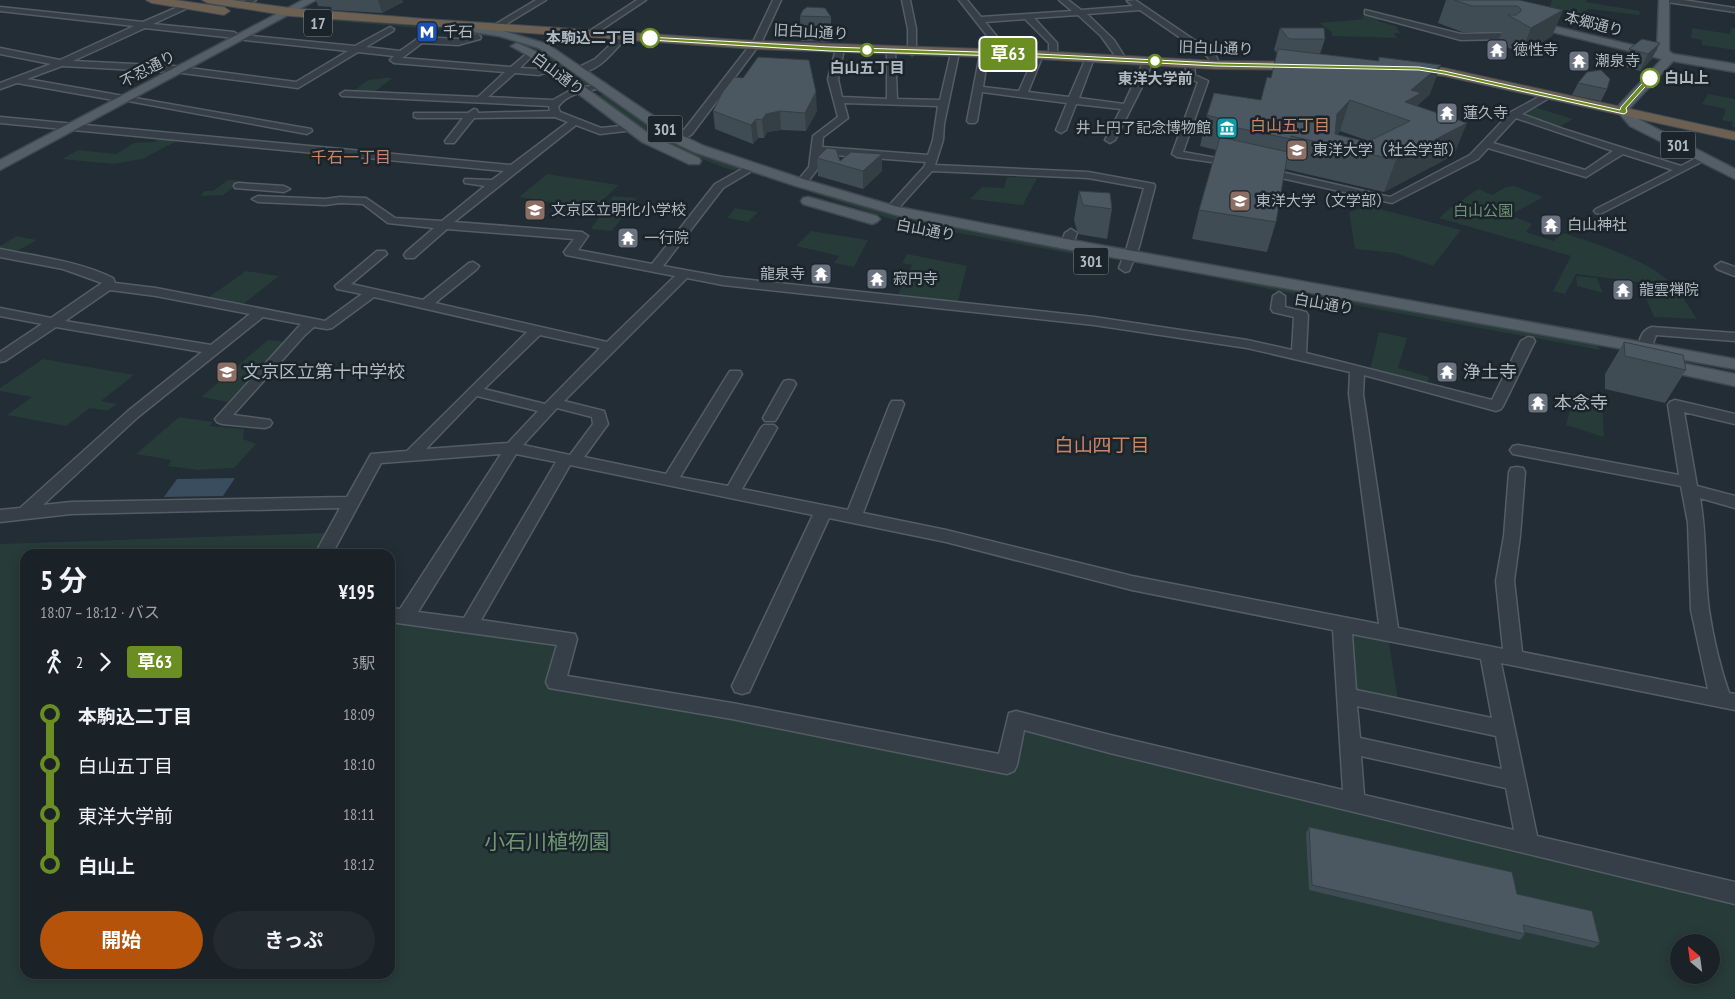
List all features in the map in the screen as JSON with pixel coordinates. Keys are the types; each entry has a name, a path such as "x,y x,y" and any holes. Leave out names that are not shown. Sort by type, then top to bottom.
{"highway":[{"name":"白山通り","path":"152,0 390,29 486,34"},
{"name":"白山通り","path":"208,0 246,2 278,15 426,24"},
{"name":"17","path":"426,24 486,34 537,30 587,34"},
{"name":"17","path":"515,41 537,30"},
{"name":"17","path":"515,41 566,34 587,34"},
{"name":"17","path":"537,49 553,37 566,34"},
{"name":"旧白山通り","path":"587,34 840,49 1053,56 1216,65 1319,66"},
{"path":"1397,68 1430,70 1735,136"}],"main road":[{"name":"不忍通り","path":"278,15 298,0"},
{"name":"不忍通り","path":"1,161 71,127 278,15 311,0"},
{"path":"1624,112 1623,108 1666,55 1665,0"},
{"name":"本郷通り","path":"1519,19 1666,55 1735,66"},
{"name":"白山通り","path":"426,24 482,30 537,49 580,70 678,139 699,149 801,183 891,210 1069,239 1127,262"},
{"name":"白山通り","path":"486,34 515,41"},
{"name":"白山通り","path":"537,49 550,69 630,128 667,150 734,176 838,210 868,218 1127,262 1646,355 1670,378 1735,380"},
{"name":"301","path":"1624,112 1635,123 1735,175"},
{"path":"801,183 797,188 800,192 839,204 868,218"},
{"name":"白山通り","path":"1160,268 1279,296 1528,341 1735,364"}],"street":[{"path":"542,0 486,34 458,42 420,40 394,60 539,72 550,69"},
{"path":"587,34 642,0"},
{"path":"678,139 688,132 755,45 777,0"},
{"path":"906,0 912,28 912,52"},
{"path":"963,0 995,40 1002,44 1005,54"},
{"path":"1063,0 1080,13 1116,48 1122,59"},
{"path":"1129,0 1212,56 1216,65"},
{"path":"1665,0 1715,4 1735,10"},
{"path":"0,86 61,63 187,5"},
{"path":"980,20 1140,8"},
{"path":"0,9 402,54"},
{"path":"1368,12 1461,37 1505,36"},
{"path":"1028,17 1053,43 1053,56"},
{"path":"0,51 61,63 177,70 298,85 390,29"},
{"path":"580,70 597,63 622,37"},
{"path":"450,141 484,98 537,49"},
{"path":"801,183 814,166 818,136 843,118 833,79 840,49"},
{"path":"892,51 892,102"},
{"path":"891,210 931,164 938,140 943,103 954,53"},
{"path":"972,121 984,54"},
{"path":"1023,94 1038,56"},
{"path":"1061,130 1090,58"},
{"path":"1110,140 1142,77 1148,61"},
{"path":"1190,63 1191,77 1203,81 1177,154 1252,168 1392,200 1474,157 1514,114 1546,96"},
{"path":"17,80 307,131 283,147"},
{"path":"345,94 555,102 568,94 602,85"},
{"path":"978,89 1126,107"},
{"path":"839,100 943,103"},
{"path":"555,102 553,108 556,114"},
{"path":"417,115 556,114 600,131 630,128"},
{"path":"1514,114 1559,131 1681,169"},
{"path":"0,120 514,169"},
{"path":"410,255 444,224 514,169 548,139 574,122"},
{"path":"1486,144 1586,174 1622,150"},
{"path":"815,150 931,164 1088,175 1150,186 1127,262"},
{"path":"1600,211 1704,158"},
{"path":"654,269 719,186 751,166"},
{"path":"469,181 495,184"},
{"path":"239,186 296,190"},
{"path":"258,199 325,202 340,200 366,201 392,221 582,236 570,252 684,274 777,288 1147,328 1247,344 1357,369 1496,406 1528,341"},
{"path":"0,253 75,269 103,278 108,281 108,286"},
{"path":"381,254 341,286 612,347"},
{"path":"425,305 473,266"},
{"path":"1721,266 1735,272"},
{"path":"684,274 551,406 512,448 398,616 568,639 556,682 732,711 1007,765 1016,719 1110,744 1735,893"},
{"path":"0,358 108,286 156,292 327,325 372,293"},
{"path":"1279,296 1278,308 1301,315 1299,355"},
{"path":"0,312 214,350"},
{"path":"25,513 133,414 261,312"},
{"path":"265,423 222,419 299,333 313,322"},
{"path":"411,456 536,330"},
{"path":"1646,355 1647,337 1652,332 1735,337"},
{"path":"1357,369 1356,394 1389,633"},
{"path":"670,480 735,374"},
{"path":"1670,378 1691,486 1696,523 1700,610 1714,677 1728,701"},
{"path":"732,493 789,384"},
{"path":"468,625 570,460 602,424 599,414 474,391"},
{"path":"853,518 897,404"},
{"path":"1675,405 1735,419"},
{"path":"326,549 376,458 512,448 946,536 1132,583 1728,701"},
{"path":"1518,450 1691,486 1735,502"},
{"path":"1514,658 1505,581 1512,536 1517,472"},
{"path":"0,516 72,508 351,502"},
{"path":"742,686 823,512"},
{"path":"1342,624 1354,802"},
{"path":"1489,653 1528,843"},
{"path":"1347,696 1504,728"},
{"path":"1350,745 1515,781"}],"green space":[{"path":"1552,0 1586,0 1586,2 1640,11 1639,15 1589,9 1584,14 1550,7"},
{"path":"1368,13 1384,18 1378,21 1398,27 1396,28 1401,33 1394,33 1397,38 1332,36 1332,32 1319,23 1364,19 1360,17 1365,16 1362,14"},
{"path":"304,16 472,31 497,35 301,18"},
{"path":"1731,27 1735,28 1735,50 1702,45 1702,40 1691,38 1692,28 1730,34"},
{"path":"528,43 540,48 592,85 584,87 557,67 540,51 524,44"},
{"path":"393,78 371,94 351,93 368,80"},
{"path":"605,94 651,128 669,138 741,169 731,170 696,157 666,142 597,96"},
{"path":"1708,94 1735,99 1735,127 1731,126 1733,122 1722,120 1726,109 1702,104"},
{"path":"1534,107 1573,119 1557,128 1520,115"},
{"path":"161,137 177,138 177,141 142,159 114,164 62,159 78,150 116,154 134,143 154,142"},
{"path":"547,174 619,185 593,209 519,197"},
{"path":"1007,177 1037,178 1023,205 970,199 982,187 1004,188"},
{"path":"228,180 243,181 223,195 201,196 204,191 213,191"},
{"name":"白山公園","path":"1514,186 1542,198 1510,215 1532,224 1526,232 1553,241 1564,233 1634,259 1670,282 1697,319 1654,317 1646,298 1654,298 1646,283 1576,274 1565,294 1553,291 1571,256 1439,218 1478,189 1492,195 1506,187"},
{"path":"808,189 882,210 1108,255 1106,260 915,225 804,190"},
{"path":"613,196 637,198 612,231 591,229"},
{"path":"1368,206 1461,230 1433,266 1395,253 1355,249 1349,212"},
{"path":"735,208 758,212 748,222 727,218"},
{"path":"811,231 868,240 854,267 834,263 839,256 796,246"},
{"path":"17,236 37,240 15,252 0,250 0,246"},
{"path":"907,254 967,266 957,305 896,299 912,265 902,263"},
{"path":"1166,267 1597,345 1600,350 1278,291"},
{"path":"246,271 279,276 242,305 206,299"},
{"path":"1576,276 1597,278 1603,293 1577,286"},
{"path":"1379,332 1407,338 1398,368 1429,377 1427,385 1370,370"},
{"path":"268,340 285,342 228,402 201,397"},
{"path":"43,359 134,375 101,401 117,404 107,411 90,408 66,426 7,415 32,397 0,391 0,388"},
{"path":"1574,396 1602,403 1604,437 1566,425"},
{"path":"179,417 213,422 209,426 244,429 243,439 256,444 234,468 198,470 168,466 171,460 136,454"},
{"name":"小石川植物園","path":"326,533 318,549 20,549 20,979 395,979 395,620 563,642 551,684 1011,772 1019,727 1735,898 1735,999 0,999 0,544"},
{"path":"1349,629 1388,636 1398,701 1355,693"}],"water":[{"path":"235,478 223,496 164,497 177,479"}],"building":[{"path":"1454,0 1519,0 1563,10 1531,28 1508,15 1516,15 1521,11 1517,6 1472,6"},
{"path":"807,7 825,8 831,17 800,16"},
{"path":"1280,28 1324,28 1325,39 1289,39"},
{"path":"1642,39 1660,43 1648,54 1629,49"},
{"path":"1278,49 1379,61 1379,57 1441,65 1411,90 1421,93 1405,102 1467,123 1396,160 1291,136 1291,139 1223,125 1225,120 1207,115 1214,93 1261,100 1267,77 1271,78","holes":["1350,100 1410,121 1367,142 1335,134 1337,114"]},
{"path":"758,57 809,60 816,92 805,113 780,111 766,114 762,120 756,119 751,125 713,111 722,93 734,77 743,78"},
{"path":"1601,70 1610,79 1607,89 1578,83 1587,72"},
{"path":"1220,137 1288,152 1276,222 1199,210"},
{"path":"827,148 836,149 840,161 851,152 882,154 863,171 817,158"},
{"path":"1079,191 1110,193 1112,209 1083,205"},
{"path":"1624,342 1683,355 1686,370 1625,356"},
{"path":"1309,827 1512,872 1517,894 1592,911 1600,943 1523,925 1525,934 1312,885"}],"bus line":[{"name":"草63","path":"650,38 830,49 1122,59 1216,65 1407,68 1444,72 1536,94 1624,112 1623,108 1650,78"}],"place":[{"name":"千石","path":"427,32"},
{"name":"本駒込二丁目","path":"650,38"},
{"name":"白山五丁目","path":"867,50"},
{"name":"徳性寺","path":"1497,50"},
{"name":"東洋大学前","path":"1155,61"},
{"name":"潮泉寺","path":"1579,61"},
{"name":"白山上","path":"1650,78"},
{"name":"蓮久寺","path":"1447,113"},
{"name":"井上円了記念博物館","path":"1227,128"},
{"name":"東洋大学（社会学部）","path":"1297,150"},
{"name":"東洋大学（文学部）","path":"1240,201"},
{"name":"文京区立明化小学校","path":"535,210"},
{"name":"白山神社","path":"1551,225"},
{"name":"一行院","path":"628,238"},
{"name":"龍泉寺","path":"821,274"},
{"name":"寂円寺","path":"877,279"},
{"name":"龍雲禅院","path":"1623,290"},
{"name":"文京区立第十中学校","path":"227,372"},
{"name":"浄土寺","path":"1447,372"},
{"name":"本念寺","path":"1538,403"}],"district":[{"name":"白山五丁目","path":"1290,125"},
{"name":"千石一丁目","path":"351,157"},
{"name":"白山四丁目","path":"1102,445"}]}
